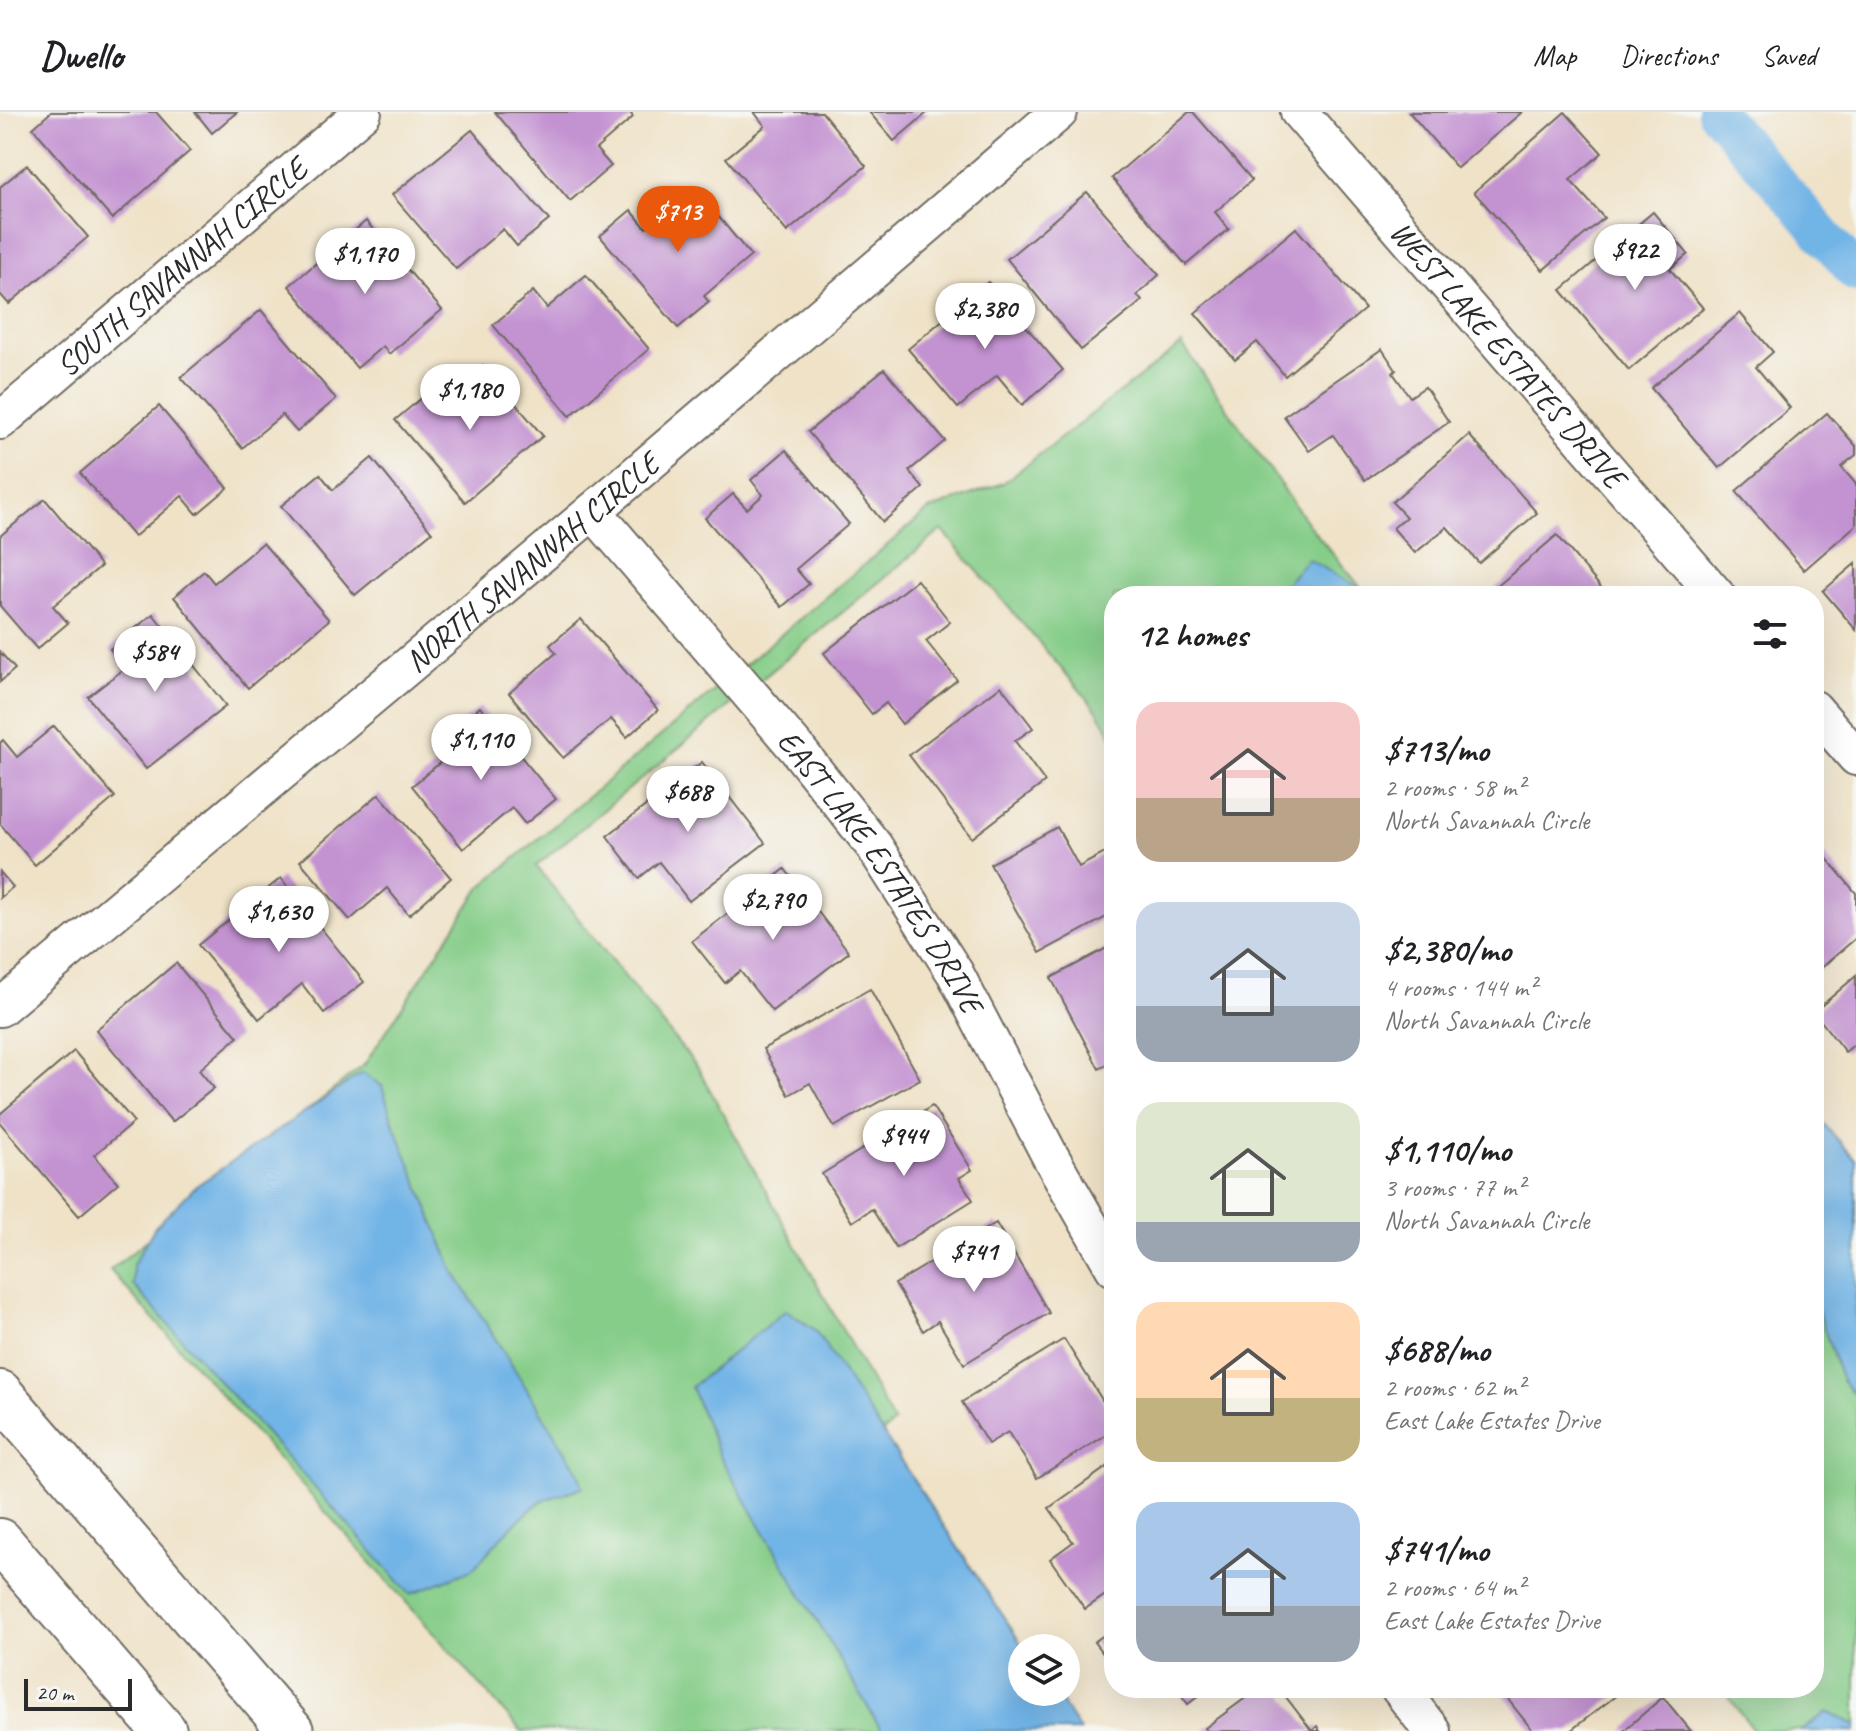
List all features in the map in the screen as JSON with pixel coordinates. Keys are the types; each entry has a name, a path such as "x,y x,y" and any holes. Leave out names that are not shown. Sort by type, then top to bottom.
{"main road":[{"path":"0,1393 291,1731"},
{"path":"0,1541 164,1731"}],"street":[{"name":"SOUTH SAVANNAH CIRCLE","path":"0,421 363,112"},
{"name":"NORTH SAVANNAH CIRCLE","path":"0,1008 593,511 1059,112"},
{"name":"WEST LAKE ESTATES DRIVE","path":"1299,112 1708,586"},
{"name":"EAST LAKE ESTATES DRIVE","path":"593,511 798,750 874,846 955,973 1049,1154 1104,1250"},
{"path":"1824,720 1856,757"},
{"path":"1407,1698 1432,1731"}],"green space":[{"path":"1182,344 1308,524 1360,586 1104,586 1104,722 1097,710 942,530 536,866 698,1068 894,1423 882,1433 1015,1634 1008,1634 1008,1706 1063,1706 1080,1731 521,1731 110,1270 364,1065 481,887 929,510 1003,483"},
{"path":"1824,1137 1856,1175 1856,1729 1754,1731 1729,1698 1824,1698"}],"water":[{"path":"1308,559 1356,586 1283,586"},
{"path":"362,1073 382,1086 393,1122 454,1272 577,1470 583,1487 541,1501 510,1528 472,1570 410,1594 133,1285 133,1265 155,1227 196,1186"},
{"path":"1824,1124 1856,1160 1856,1397 1842,1381 1824,1329"},
{"path":"786,1310 815,1330 1015,1634 1008,1634 1008,1706 1063,1706 1080,1731 882,1731 720,1457 691,1387"},
{"path":"1827,1712 1856,1725 1856,1731 1801,1731"}],"building":[{"path":"51,112 156,112 190,151 112,219 33,128"},
{"path":"195,112 237,112 212,133"},
{"path":"495,112 630,112 633,117 596,149 611,166 570,201"},
{"path":"754,112 822,112 866,166 787,232 726,158 765,126"},
{"path":"869,112 928,112 894,141"},
{"path":"1189,112 1193,112 1252,180 1215,212 1229,229 1186,265 1112,178"},
{"path":"1409,112 1522,112 1457,168"},
{"path":"1565,112 1602,153 1570,180 1604,218 1543,270 1474,192"},
{"path":"472,130 549,220 517,246 503,229 456,269 392,195"},
{"path":"27,165 88,237 9,304 0,294 0,187"},
{"path":"694,187 751,256 704,296 709,302 678,328 600,236 631,210 646,228"},
{"path":"1087,192 1159,275 1137,295 1142,301 1081,350 1007,259"},
{"path":"1653,212 1688,254 1670,269 1703,308 1629,370 1561,290"},
{"path":"366,221 442,310 389,354 383,346 357,368 289,286"},
{"path":"1296,228 1365,309 1285,376 1257,342 1235,360 1195,313"},
{"path":"586,275 649,349 570,416 493,325 533,291 547,308"},
{"path":"988,282 1063,370 1022,405 997,375 958,408 908,349"},
{"path":"261,310 336,399 297,432 282,415 242,448 181,377"},
{"path":"1740,313 1773,352 1756,367 1790,408 1719,468 1651,388"},
{"path":"1382,349 1396,370 1393,373 1410,397 1425,387 1449,422 1365,480 1333,435 1309,451 1284,416"},
{"path":"483,365 543,436 465,502 395,420 436,386 445,396"},
{"path":"884,369 945,441 909,471 923,488 883,522 808,432"},
{"path":"159,406 228,488 197,514 182,496 134,537 80,473"},
{"path":"1827,413 1856,446 1856,455 1841,467 1856,484 1856,525 1804,570 1736,491"},
{"path":"1469,435 1537,513 1479,563 1447,527 1415,553 1393,528 1406,517 1392,502"},
{"path":"786,450 849,524 796,569 809,584 782,607 705,518 733,494 747,509 763,495 751,480"},
{"path":"372,458 432,532 355,595 281,506 320,474 333,490"},
{"path":"45,499 101,566 53,606 68,623 37,649 0,606 0,536"},
{"path":"1557,535 1600,586 1498,586"},
{"path":"263,543 329,620 248,688 174,597 204,571 214,583"},
{"path":"1856,563 1856,630 1824,592"},
{"path":"917,580 950,622 926,641 957,680 902,724 886,703 872,714 824,653"},
{"path":"153,614 226,706 146,769 88,697 125,668 110,649"},
{"path":"581,619 658,710 627,737 611,719 563,758 509,693 556,653 550,645"},
{"path":"0,652 15,669 0,682"},
{"path":"1001,686 1033,728 1015,741 1045,782 972,838 909,755"},
{"path":"480,707 556,799 525,824 512,808 463,849 412,786 460,746 449,733"},
{"path":"54,726 115,797 35,865 0,824 0,743 3,740 17,757"},
{"path":"702,762 765,843 689,901 659,862 639,878 607,836"},
{"path":"379,794 451,878 409,915 387,888 350,920 300,861"},
{"path":"1057,827 1079,867 1104,853 1104,918 1040,953 990,864"},
{"path":"1824,855 1856,893 1856,938 1824,965"},
{"path":"785,869 849,952 772,1011 740,971 725,983 692,941"},
{"path":"0,872 13,887 0,898"},
{"path":"281,878 364,982 324,1013 302,984 259,1019 198,945"},
{"path":"1104,949 1104,1066 1099,1069 1051,978"},
{"path":"176,963 238,1037 199,1070 214,1088 172,1122 96,1030"},
{"path":"1856,976 1856,1043 1845,1052 1824,1025 1824,1003"},
{"path":"870,989 920,1079 834,1127 810,1083 789,1095 763,1049"},
{"path":"74,1051 134,1122 94,1155 118,1183 79,1216 0,1123 0,1114"},
{"path":"932,1106 972,1170 959,1178 973,1200 896,1248 872,1209 852,1222 822,1174"},
{"path":"996,1223 1049,1313 964,1364 938,1321 923,1331 895,1284"},
{"path":"1064,1339 1104,1403 1104,1436 1037,1478 1008,1432 988,1444 962,1402"},
{"path":"1104,1469 1104,1596 1085,1609 1050,1559 1073,1542 1049,1508"},
{"path":"1104,1635 1104,1655 1094,1642"},
{"path":"1246,1698 1287,1698 1312,1731 1207,1731 1205,1728"},
{"path":"1507,1698 1613,1698 1570,1731 1533,1731"},
{"path":"1664,1698 1691,1731 1623,1731"}],"waterway":[{"path":"1716,112 1856,273"}]}
